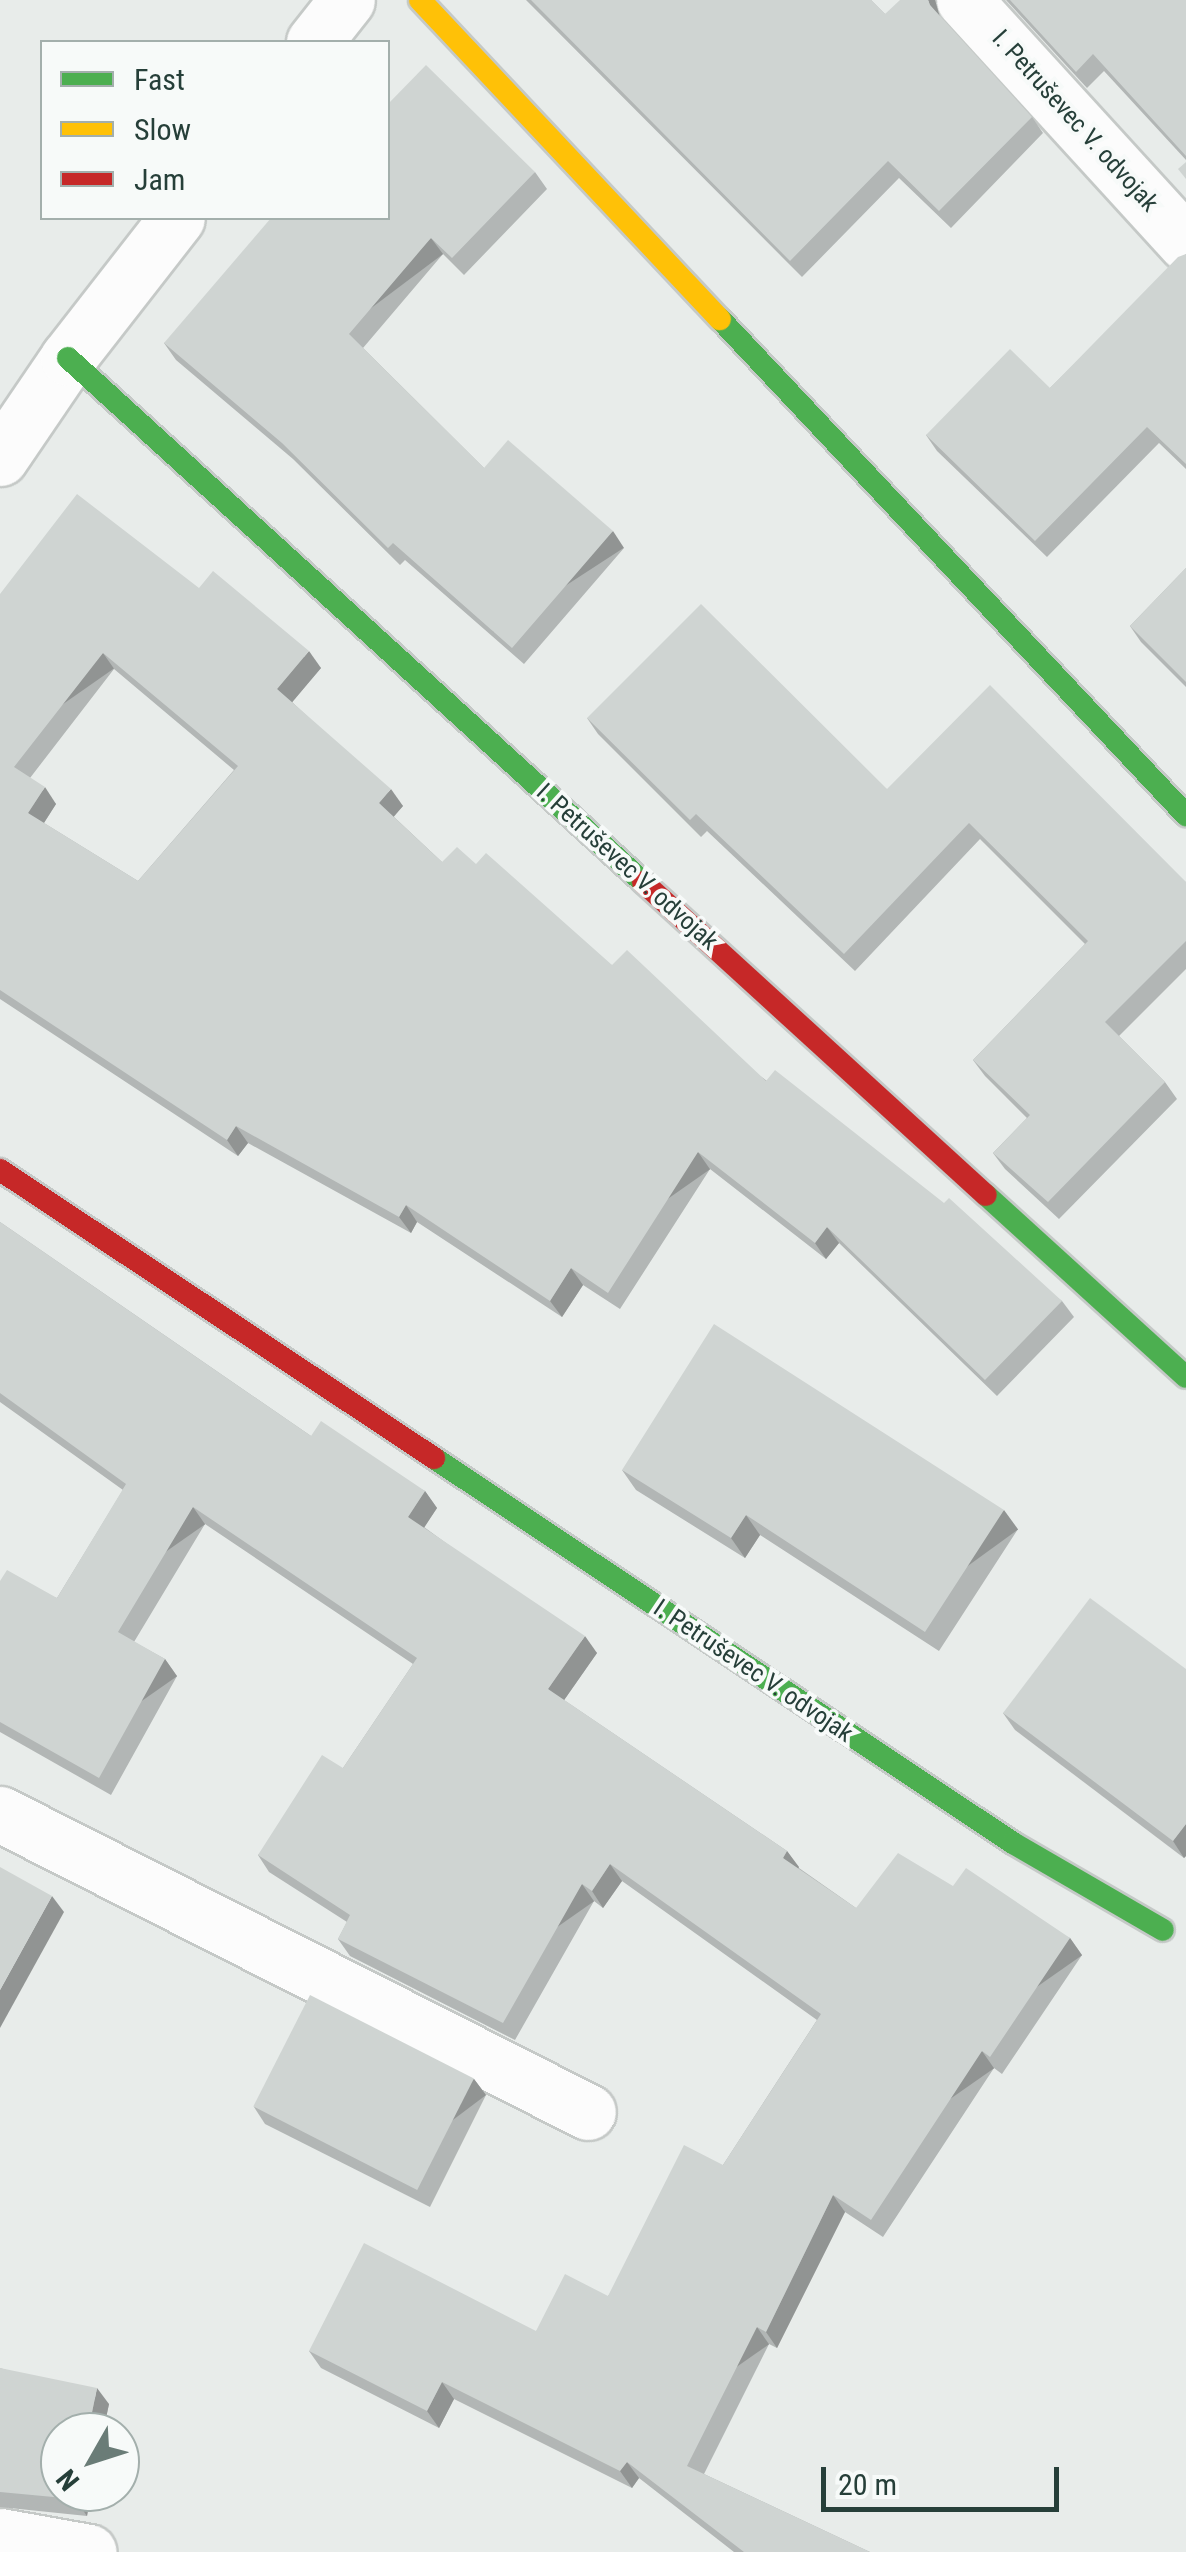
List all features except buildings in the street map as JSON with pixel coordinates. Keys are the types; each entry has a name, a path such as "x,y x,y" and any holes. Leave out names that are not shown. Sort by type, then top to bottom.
{"street":[{"path":"316,40 347,0"},
{"path":"420,0 1186,815"},
{"name":"I. Petruševec V. odvojak","path":"964,0 1186,242"},
{"path":"0,458 68,358 175,220"},
{"name":"I. Petruševec V. odvojak","path":"68,358 1186,1376"},
{"name":"I. Petruševec V. odvojak","path":"0,1170 1014,1844 1163,1930"},
{"path":"0,1814 588,2112"},
{"path":"0,2536 89,2552"}],"traffic: fast":[{"path":"720,319 1186,815"},
{"path":"68,358 643,882"},
{"path":"986,1195 1186,1377"},
{"path":"434,1458 1013,1843 1163,1930"}],"traffic: slow":[{"path":"420,0 720,319"}],"traffic: jam":[{"path":"643,882 986,1195"},
{"path":"0,1170 434,1458"}]}
